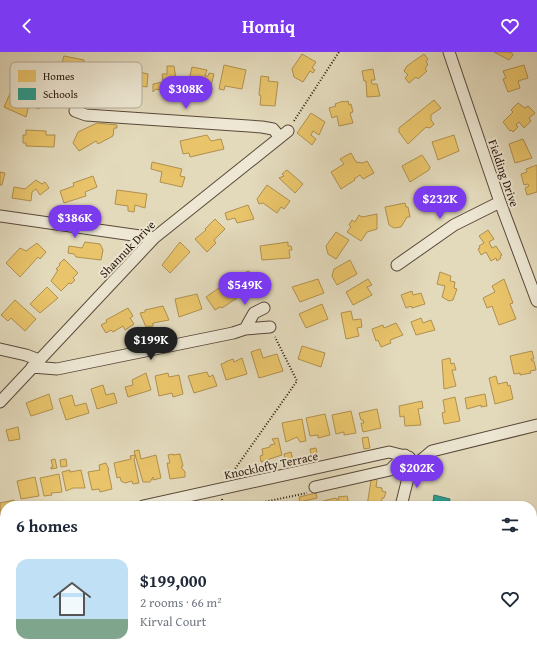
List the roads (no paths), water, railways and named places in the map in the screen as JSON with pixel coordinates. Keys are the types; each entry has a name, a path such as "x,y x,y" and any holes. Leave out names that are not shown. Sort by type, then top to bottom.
{"street":[{"name":"Fielding Drive","path":"450,52 500,202 537,301"},
{"name":"Shannuk Drive","path":"0,402 154,238 284,134 262,126 86,115 75,111"},
{"path":"396,265 454,225 500,202"},
{"path":"0,216 154,238"},
{"path":"246,329 254,313 258,309 264,308"},
{"path":"0,348 26,355 35,364 57,369 233,333 246,329 270,327"},
{"path":"402,501 408,478 414,466 432,451 537,426"},
{"name":"Knocklofty Terrace","path":"166,501 389,452 405,455"},
{"path":"315,487 390,470 405,455 409,457 414,466"}]}
